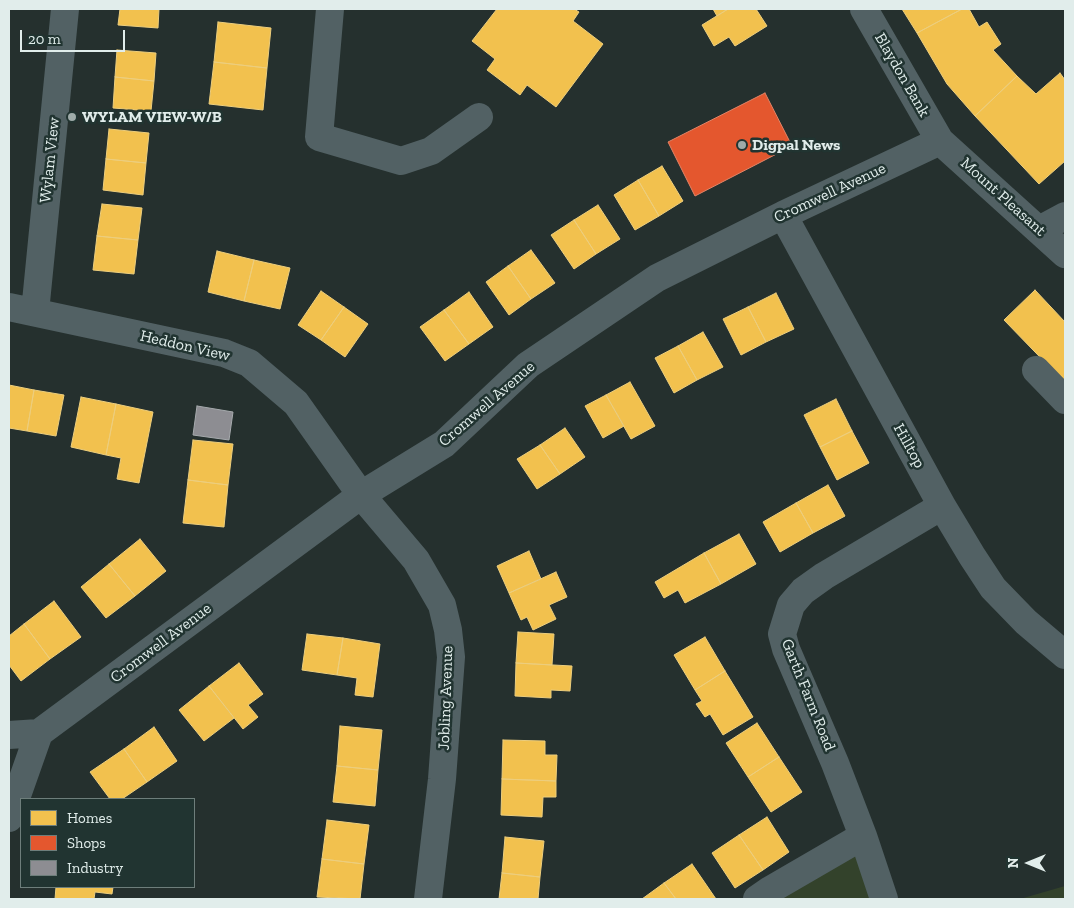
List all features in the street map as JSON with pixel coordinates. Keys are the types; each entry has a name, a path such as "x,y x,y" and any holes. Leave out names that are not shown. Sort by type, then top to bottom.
{"street":[{"name":"Wylam View","path":"22,309 65,9"},
{"path":"330,9 319,137 401,161 432,151 479,117"},
{"name":"Blaydon Bank","path":"864,9 940,141"},
{"name":"Cromwell Avenue","path":"39,733 361,495 444,444 528,365 657,278 783,215 940,141"},
{"name":"Mount Pleasant","path":"940,141 1065,254"},
{"name":"Hilltop","path":"783,215 942,506 993,588 1026,622 1065,655"},
{"path":"1039,230 1065,216"},
{"name":"Heddon View","path":"22,309 224,353 249,363 296,403 361,495"},
{"path":"1036,370 1065,400"},
{"name":"Jobling Avenue","path":"361,495 416,560 442,605 448,630 451,657 442,779 428,899"},
{"name":"Garth Farm Road","path":"884,899 863,836 835,763 786,649 782,634 790,605 803,591 824,576 942,506"},
{"path":"9,735 39,733 9,818"},
{"path":"757,899 863,836"}],"green space":[{"path":"863,836 885,899 776,899"},
{"path":"1065,886 1065,899 1020,899"}],"building: Homes":[{"path":"120,9 159,9 158,28 118,25"},
{"path":"497,9 574,9 579,12 573,21 603,44 556,107 527,85 520,95 487,70 495,59 472,41"},
{"path":"713,9 728,9 717,16"},
{"path":"728,9 756,9 767,26 735,46 729,37 714,46 702,25"},
{"path":"902,9 962,9 917,33"},
{"path":"962,9 969,9 979,27 987,22 1001,44 993,50 1017,76 975,116 947,84 917,33"},
{"path":"218,22 271,28 267,68 214,62"},
{"path":"117,50 156,53 154,81 115,77"},
{"path":"214,62 267,68 263,110 209,104"},
{"path":"1060,73 1065,80 1065,161 1039,184 975,116 1017,76 1036,94"},
{"path":"115,77 154,81 151,111 113,108"},
{"path":"109,129 149,133 146,163 106,159"},
{"path":"106,159 146,163 143,195 103,190"},
{"path":"662,166 683,201 659,216 638,180"},
{"path":"638,180 659,216 635,230 614,195"},
{"path":"102,204 142,208 138,240 97,236"},
{"path":"598,205 620,239 596,254 574,220"},
{"path":"574,220 596,254 574,269 551,235"},
{"path":"97,236 138,240 134,274 93,270"},
{"path":"531,250 555,283 531,299 508,266"},
{"path":"217,251 254,260 244,301 208,292"},
{"path":"254,260 290,268 280,309 244,301"},
{"path":"508,266 531,299 509,315 486,282"},
{"path":"1035,290 1065,322 1065,383 1004,320"},
{"path":"321,291 344,307 321,340 298,325"},
{"path":"469,292 493,327 469,344 444,310"},
{"path":"776,293 794,329 766,342 748,307"},
{"path":"344,307 368,324 345,357 321,340"},
{"path":"748,307 766,342 741,355 723,319"},
{"path":"444,310 469,344 445,361 420,327"},
{"path":"703,332 723,367 697,380 678,346"},
{"path":"678,346 697,380 674,393 655,358"},
{"path":"630,382 655,426 631,439 606,395"},
{"path":"9,385 34,390 27,431 9,428"},
{"path":"34,390 64,395 56,436 27,431"},
{"path":"606,395 624,426 603,438 585,406"},
{"path":"81,397 116,404 106,455 71,447"},
{"path":"836,399 852,431 820,447 804,415"},
{"path":"116,404 153,412 139,483 117,479 121,458 106,455"},
{"path":"565,428 585,457 560,474 540,445"},
{"path":"852,431 869,463 837,480 820,447"},
{"path":"193,440 233,444 228,485 188,480"},
{"path":"540,445 560,474 537,489 517,459"},
{"path":"188,480 228,485 224,527 183,523"},
{"path":"828,485 845,516 813,533 796,503"},
{"path":"796,503 813,533 780,552 763,522"},
{"path":"739,534 756,564 721,584 704,553"},
{"path":"140,539 166,571 135,596 109,564"},
{"path":"529,551 541,579 509,593 497,566"},
{"path":"704,553 721,584 685,603 678,590 664,598 655,582"},
{"path":"109,564 135,596 106,618 81,587"},
{"path":"556,572 567,597 549,605 556,619 533,630 527,617 521,620 509,593"},
{"path":"54,601 81,637 50,659 24,624"},
{"path":"24,624 50,659 21,681 9,665 9,636"},
{"path":"518,632 554,634 552,665 516,663"},
{"path":"307,634 343,638 337,675 302,670"},
{"path":"705,637 725,671 695,690 674,655"},
{"path":"343,638 380,644 373,697 355,695 357,678 337,675"},
{"path":"239,663 263,694 248,705 258,717 243,729 209,686"},
{"path":"516,663 572,666 570,691 551,690 551,698 515,696"},
{"path":"725,671 753,717 723,735 710,714 705,717 696,704 702,701 695,690"},
{"path":"209,686 234,718 204,741 179,710"},
{"path":"757,723 779,757 748,777 726,743"},
{"path":"340,726 382,730 378,770 337,766"},
{"path":"154,727 177,761 147,782 124,749"},
{"path":"503,740 545,741 545,755 557,755 556,781 502,779"},
{"path":"124,749 147,782 123,798 109,798 90,772"},
{"path":"779,757 802,792 771,812 748,777"},
{"path":"337,766 378,770 375,806 333,802"},
{"path":"502,779 556,781 556,797 543,797 542,817 501,815"},
{"path":"767,817 789,852 763,870 739,835"},
{"path":"327,820 369,825 364,864 322,859"},
{"path":"739,835 763,870 735,888 712,853"},
{"path":"505,837 544,841 540,877 502,873"},
{"path":"322,859 364,864 360,899 317,897"},
{"path":"692,864 716,899 676,899 664,883"},
{"path":"502,873 540,877 538,899 499,899"},
{"path":"664,883 676,899 642,899"},
{"path":"56,888 113,888 112,894 95,892 94,899 55,899"}],"building: Shops":[{"path":"765,93 792,146 695,196 668,142"}],"building: Industry":[{"path":"197,406 233,412 229,440 193,435"}],"place":[{"name":"WYLAM VIEW-W/B","path":"72,117"},
{"name":"Digpal News","path":"742,145"}]}
